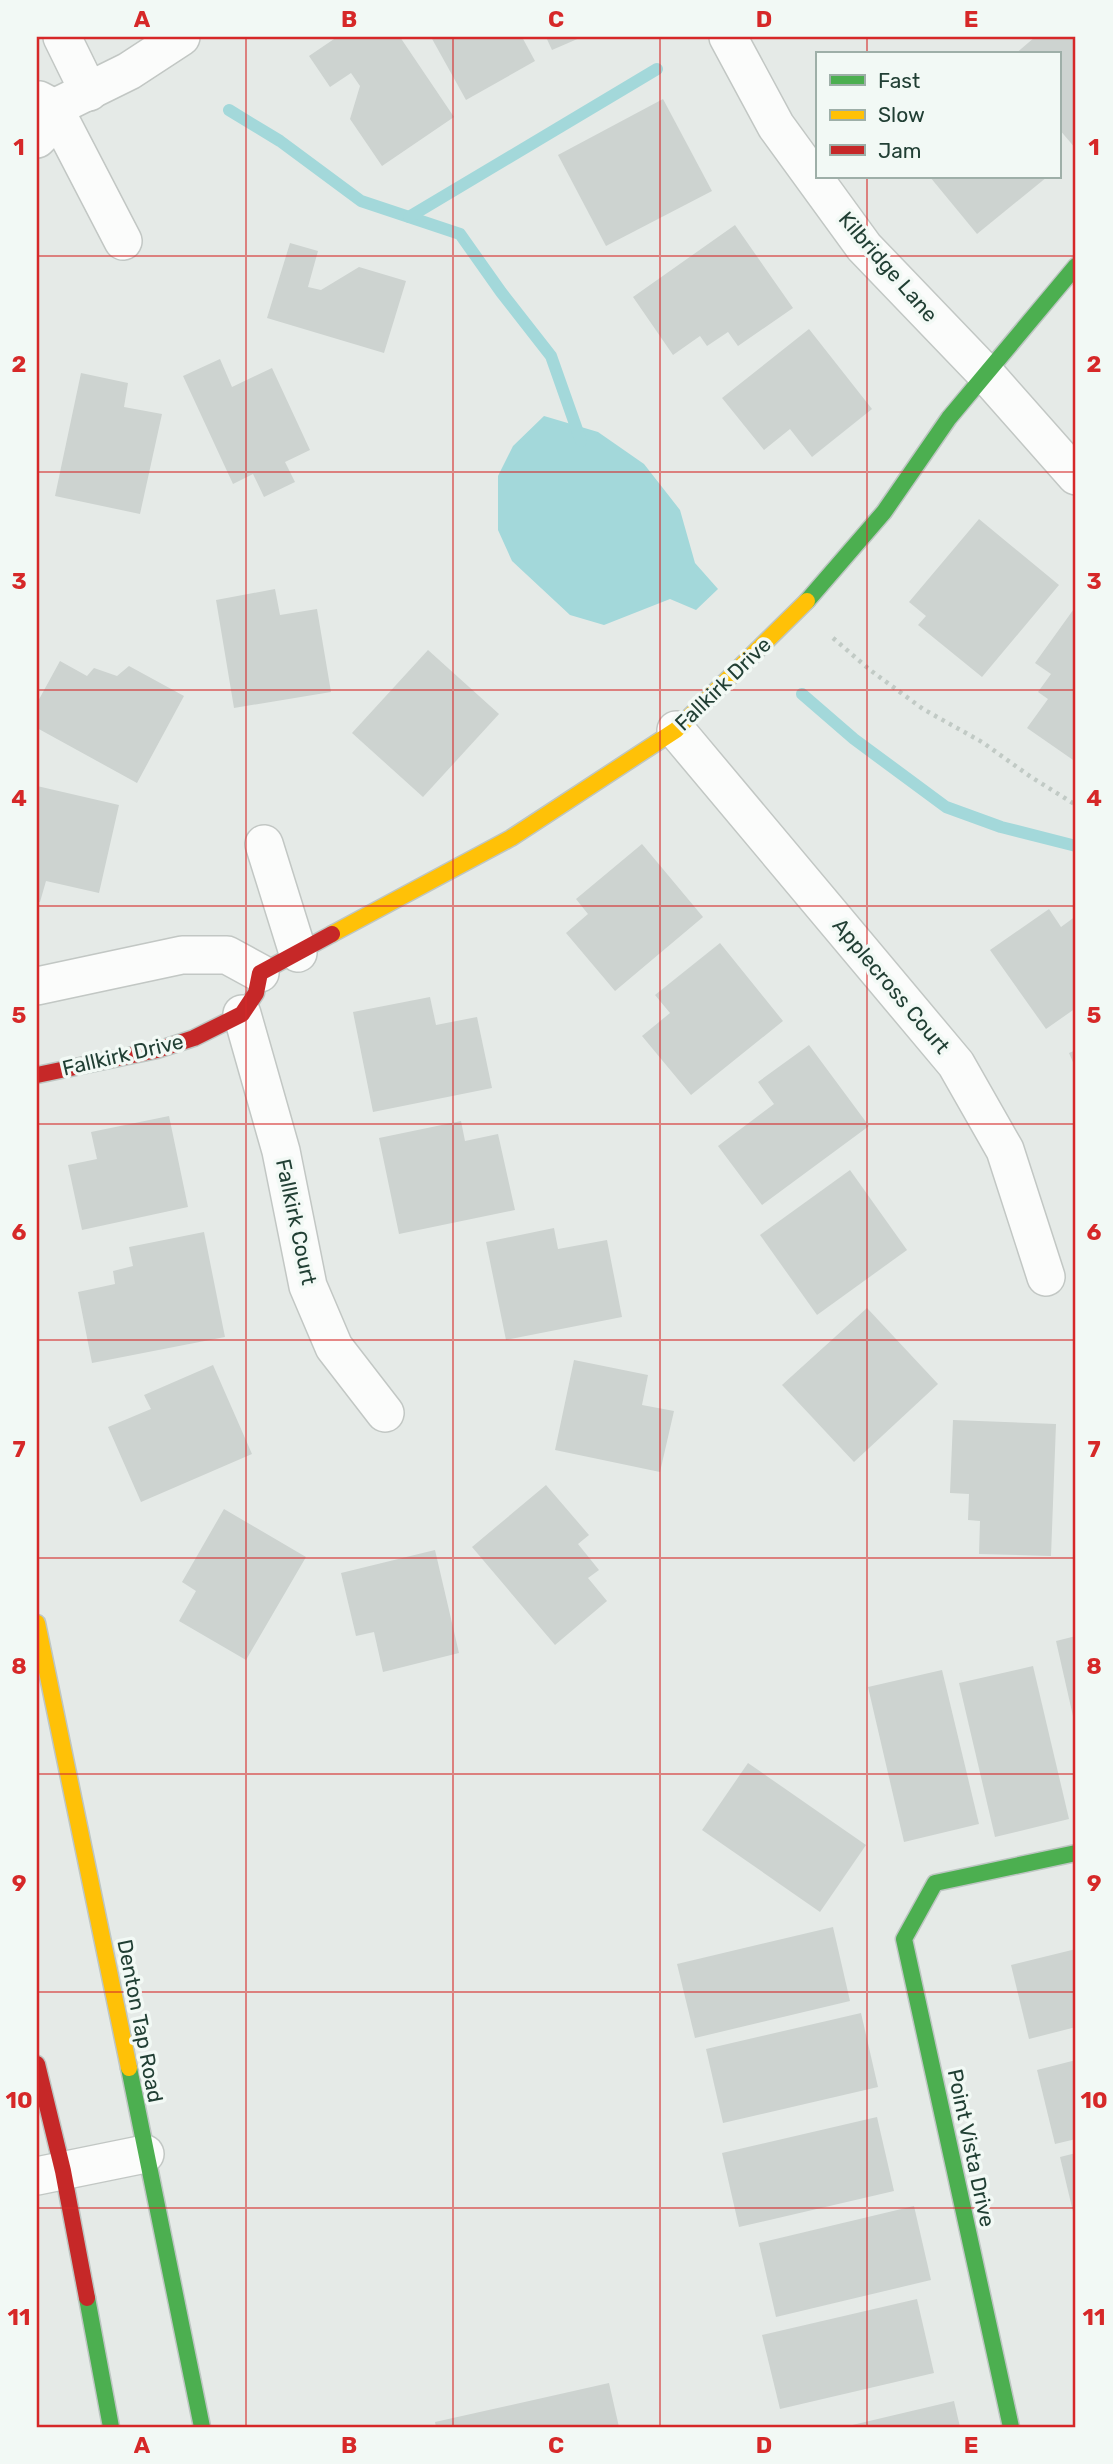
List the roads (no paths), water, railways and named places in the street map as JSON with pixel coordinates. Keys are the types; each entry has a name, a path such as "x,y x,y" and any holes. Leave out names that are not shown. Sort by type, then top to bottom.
{"street":[{"path":"62,37 89,92"},
{"name":"Kilbridge Lane","path":"728,37 776,126 864,247 985,373 1076,476"},
{"path":"123,241 43,115 129,72 170,40"},
{"name":"Fallkirk Drive","path":"260,974 510,838 676,730 793,617 884,512 948,418 1076,266"},
{"name":"Applecross Court","path":"676,730 956,1064 1004,1150 1046,1277"},
{"path":"264,844 298,953"},
{"path":"37,986 182,955 227,955 260,974 256,993 243,1014"},
{"name":"Fallkirk Drive","path":"37,1075 157,1050 194,1038 243,1014"},
{"name":"Fallkirk Court","path":"243,1014 281,1151 308,1286 334,1347 385,1413"},
{"name":"Denton Tap Road","path":"37,1623 202,2427"},
{"name":"Point Vista Drive","path":"1011,2427 904,1939 935,1883 1076,1853"},
{"path":"37,2064 50,2174 111,2427"},
{"path":"50,2174 145,2154"}],"water":[{"path":"544,416 598,432 644,464 680,510 695,563 718,589 696,610 670,599 604,625 570,615 512,561 498,530 498,476 513,446"}],"waterway":[{"path":"409,217 657,69"},
{"path":"229,110 280,141 361,201 460,234 551,356 581,441"},
{"path":"802,694 854,739 946,807 1001,827 1076,846"}]}
